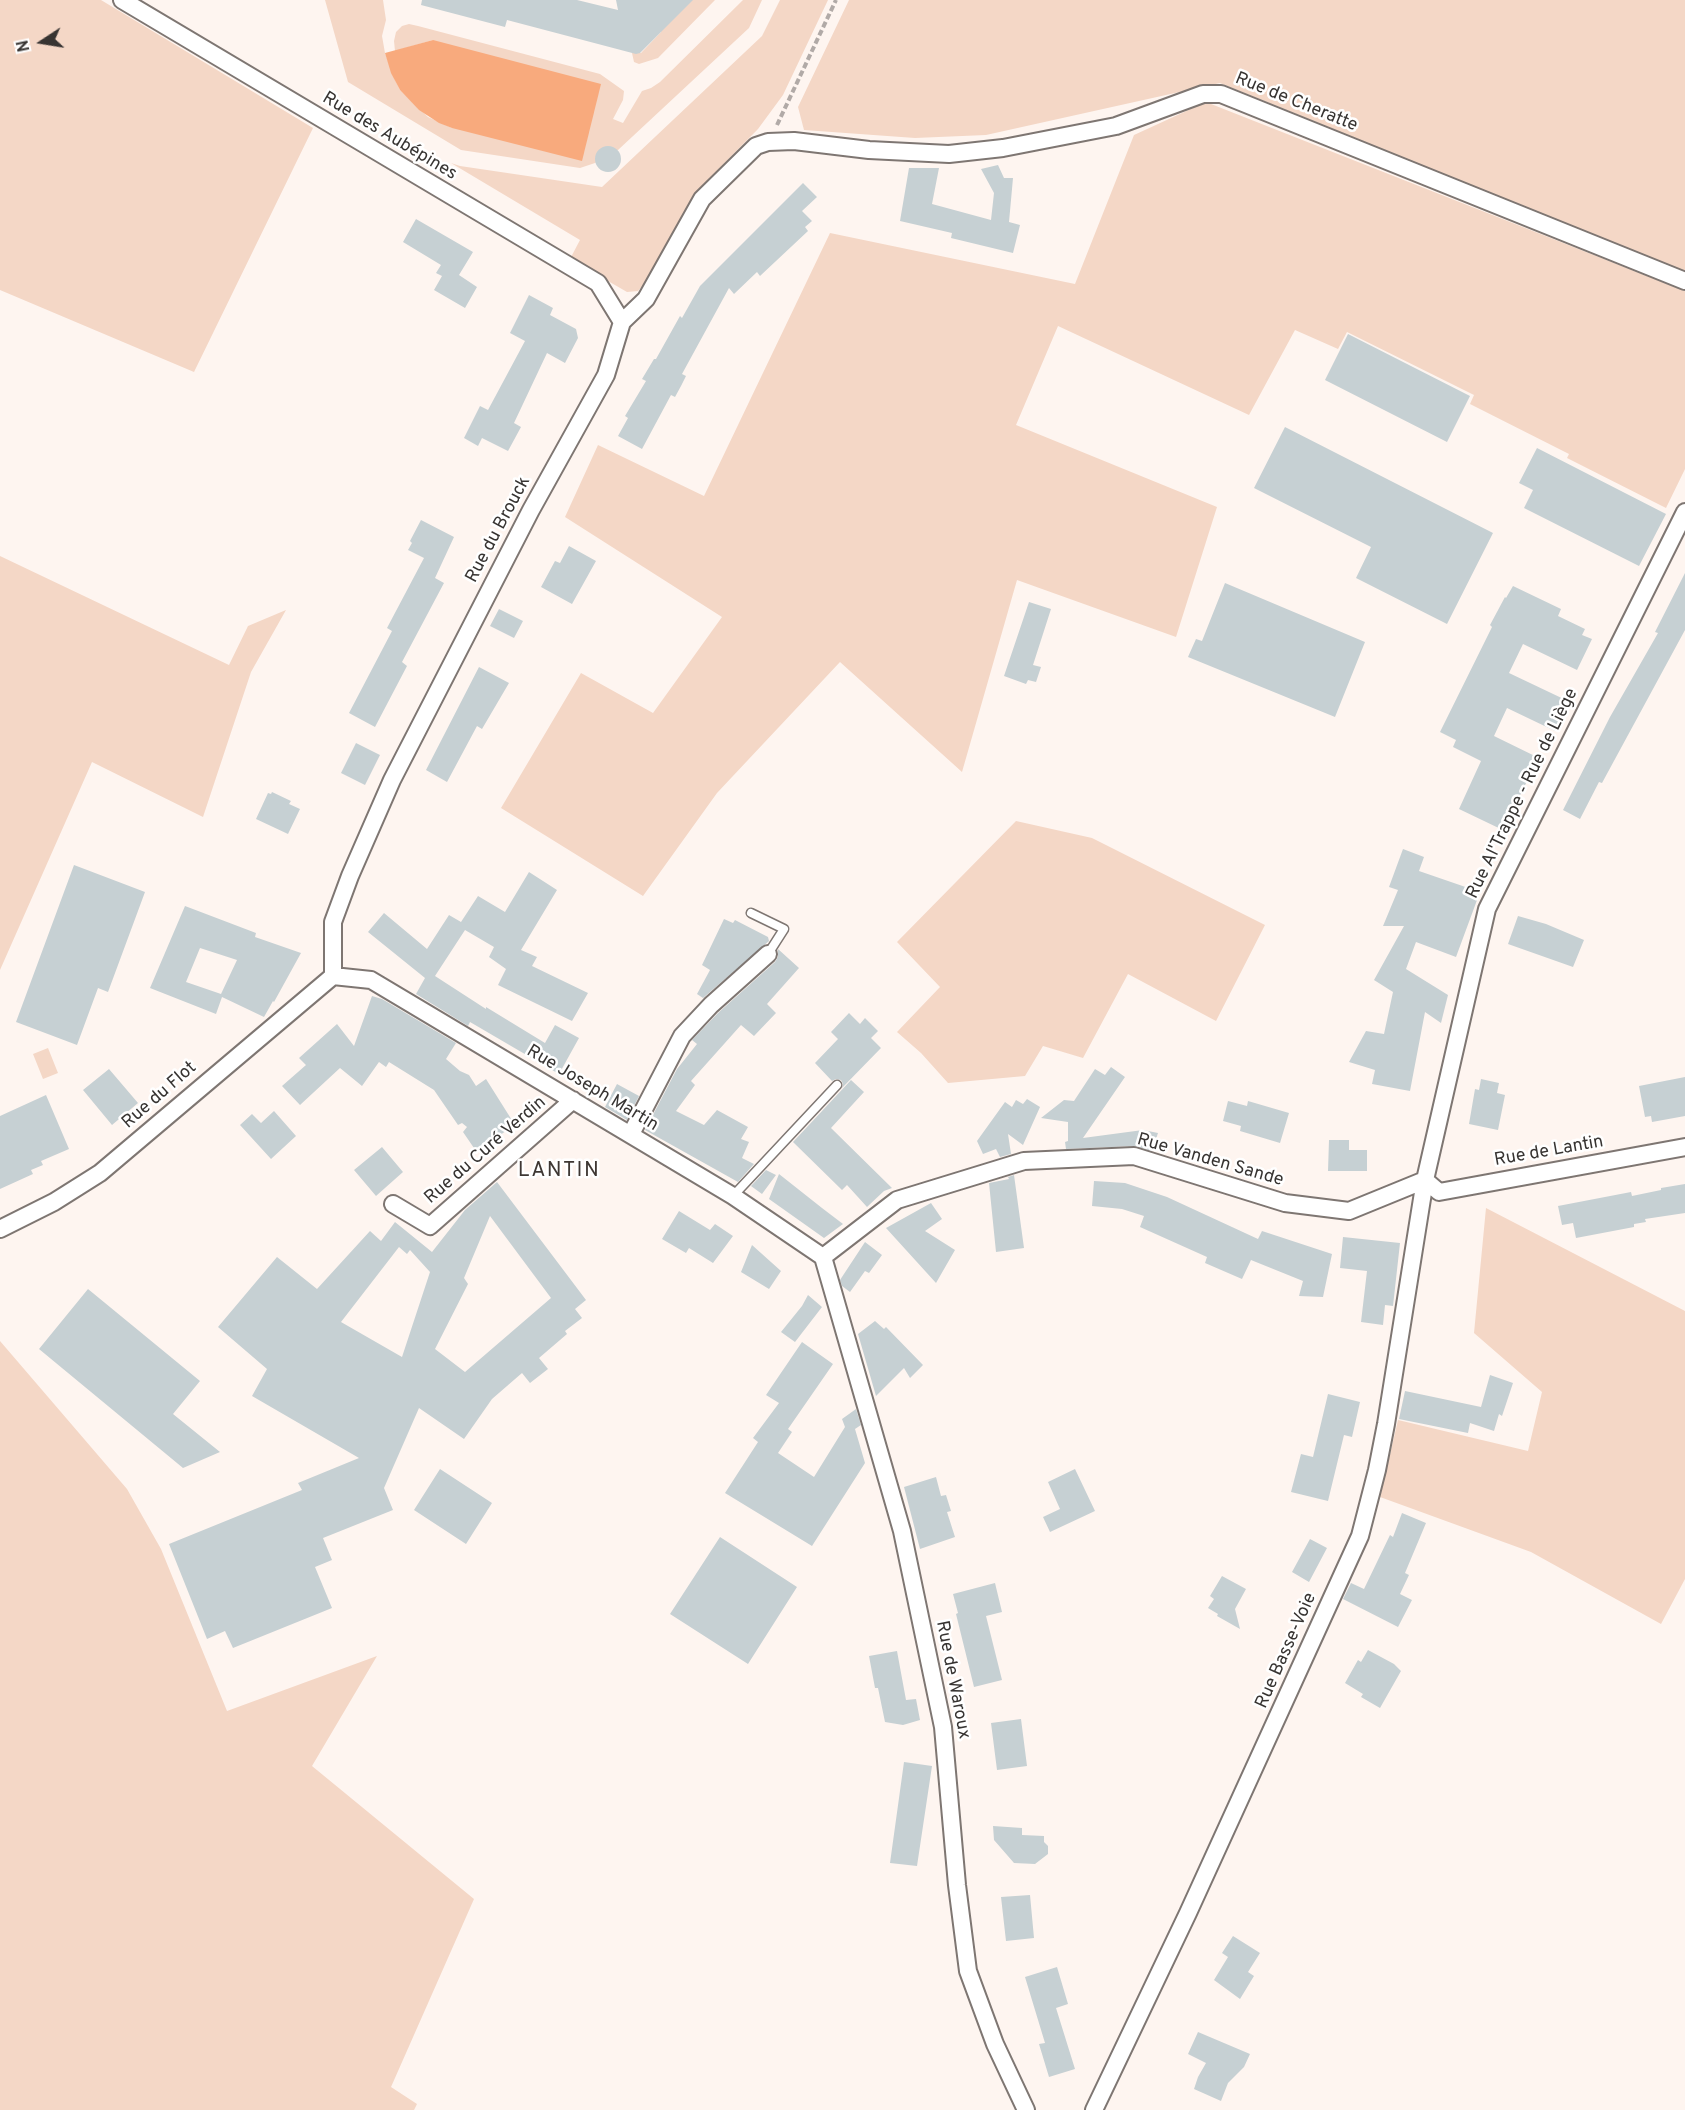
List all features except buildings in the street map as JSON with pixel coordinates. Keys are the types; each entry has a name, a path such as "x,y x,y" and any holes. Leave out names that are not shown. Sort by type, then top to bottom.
{"street":[{"name":"Rue des Aubépines","path":"122,0 598,283 622,322"},
{"name":"Rue de Cheratte","path":"768,142 794,141 869,150 949,154 992,149 1116,126 1203,94 1221,94 1685,281"},
{"name":"Rue du Brouck","path":"333,976 333,922 350,876 392,780 531,510 606,375 622,322 646,299 702,199 756,146 768,142"},
{"name":"Rue Al'Trappe - Rue de Liège","path":"1425,1180 1488,909 1685,512"},
{"path":"631,1134 682,1036 711,1005 768,954"},
{"name":"Rue Joseph Martin","path":"333,976 371,980 733,1196 823,1257"},
{"name":"Rue du Flot","path":"0,1229 54,1202 100,1173 333,976"},
{"name":"Rue du Curé Verdin","path":"393,1204 430,1226 573,1100"},
{"name":"Rue de Lantin","path":"1425,1180 1439,1192 1685,1148"},
{"name":"Rue Vanden Sande","path":"823,1257 897,1200 1024,1161 1134,1156 1285,1203 1349,1211 1425,1180"},
{"name":"Rue Basse-Voie","path":"1094,2110 1188,1913 1360,1536 1386,1424 1425,1180"},
{"name":"Rue de Waroux","path":"823,1257 902,1531 943,1728 957,1885 968,1971 995,2044 1026,2110"}],"lane":[{"path":"751,913 784,928 768,954"},
{"path":"733,1196 837,1085"}],"path":[{"path":"768,142 836,0"}],"shaded area":[{"path":"0,0 101,0 313,128 194,372 0,290"},
{"path":"325,0 383,0 386,20 382,36 385,53 400,90 428,117 452,128 433,40 395,51 396,32 402,26 409,24 418,26 600,74 624,91 623,100 613,119 623,123 642,91 660,82 743,0 762,0 749,28 618,150 595,163 580,168 461,150 348,82"},
{"path":"688,0 715,0 658,58 639,64 634,62 632,53 641,53 661,32 654,22"},
{"path":"780,0 828,0 783,95 758,129 700,188 647,281 638,291 627,292 570,259 580,240 451,163 602,187 762,36"},
{"path":"849,0 1685,0 1685,272 1220,83 986,135 915,138 804,130 798,107"},
{"path":"433,40 601,84 582,161 452,128 439,123 419,110 400,90 391,73 385,53"},
{"path":"1206,102 1685,291 1685,469 1666,508 1567,458 1569,454 1470,404 1474,395 1347,332 1338,349 1295,330 1249,415 1058,326 1016,425 1217,507 1176,637 1017,580 962,772 840,662 717,793 643,896 501,808 581,673 653,713 722,617 565,517 598,445 704,496 830,233 1075,284 1134,135"},
{"path":"0,556 229,665 248,626 286,610 251,672 203,817 92,762 0,970"},
{"path":"1016,821 1092,838 1265,925 1216,1021 1128,974 1083,1058 1043,1046 1025,1076 948,1083 921,1053 897,1032 940,987 897,942"},
{"path":"48,1048 58,1073 43,1079 33,1054"},
{"path":"1486,1208 1685,1311 1685,1579 1661,1624 1531,1552 1380,1497 1398,1420 1528,1451 1542,1392 1474,1333"},
{"path":"0,1341 127,1489 161,1549 227,1711 377,1656 312,1766 474,1899 391,2087 417,2104 414,2110 0,2110"}],"district":[{"name":"LANTIN","path":"559,1172"}]}
